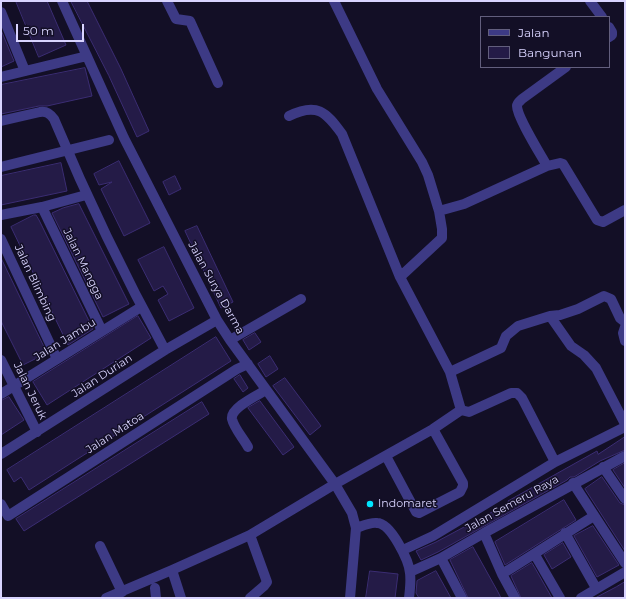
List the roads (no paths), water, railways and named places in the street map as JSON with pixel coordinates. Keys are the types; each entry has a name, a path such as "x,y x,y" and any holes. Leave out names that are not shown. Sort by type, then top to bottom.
{"street":[{"name":"Jalan Surya Darma","path":"62,1 124,138 217,320 335,484 352,512 356,528 350,598"},
{"path":"167,1 176,19 190,21 218,83"},
{"path":"334,1 377,89 422,162 428,175 439,211 442,238 400,277"},
{"path":"590,1 601,16"},
{"path":"1,12 25,71"},
{"path":"1,77 87,56"},
{"path":"547,166 517,108 518,102 565,68"},
{"path":"290,116 301,110 312,109 322,112 332,120 342,134 400,277 450,372 461,410"},
{"path":"1,121 45,112 50,114 54,119 86,196 141,307 165,350"},
{"path":"1,167 109,140"},
{"path":"439,211 464,204 547,166 560,163 563,164 597,220 604,222 625,210"},
{"path":"1,215 86,196"},
{"name":"Jalan Mangga","path":"42,207 102,331"},
{"name":"Jalan Blimbing","path":"1,241 57,359"},
{"path":"450,372 501,348 506,336 518,326 550,316 560,316 604,296 611,299 620,318 625,322"},
{"path":"230,340 300,299"},
{"name":"Jalan Jambu","path":"1,394 141,307"},
{"path":"403,550 433,536 556,462 625,425 596,368 584,355 571,346 550,316"},
{"name":"Jalan Durian","path":"1,454 165,350 217,320"},
{"path":"625,327 623,333 625,341"},
{"name":"Jalan Jeruk","path":"1,360 37,432"},
{"name":"Jalan Matoa","path":"1,504 8,516 237,369 248,364"},
{"path":"248,446 233,421 233,413 238,407 266,390"},
{"path":"106,598 250,535 335,484 433,429 461,410 469,412 511,394 518,393 522,398 556,462"},
{"path":"386,456 416,512 419,513 460,492 463,483 433,429"},
{"name":"Jalan Semeru Raya","path":"410,572 441,558 625,456"},
{"path":"603,467 625,499"},
{"path":"573,484 625,563"},
{"path":"502,574 535,555 594,516"},
{"path":"356,528 377,522 388,528 403,550 410,572 409,598"},
{"path":"484,533 502,574 515,598"},
{"path":"565,534 596,588"},
{"path":"250,535 267,582 250,598"},
{"path":"100,546 122,592"},
{"path":"535,555 560,598"},
{"path":"441,558 462,598"},
{"path":"172,570 181,598"},
{"path":"581,598 625,572"}],"place":[{"name":"Indomaret","path":"370,504"}]}
